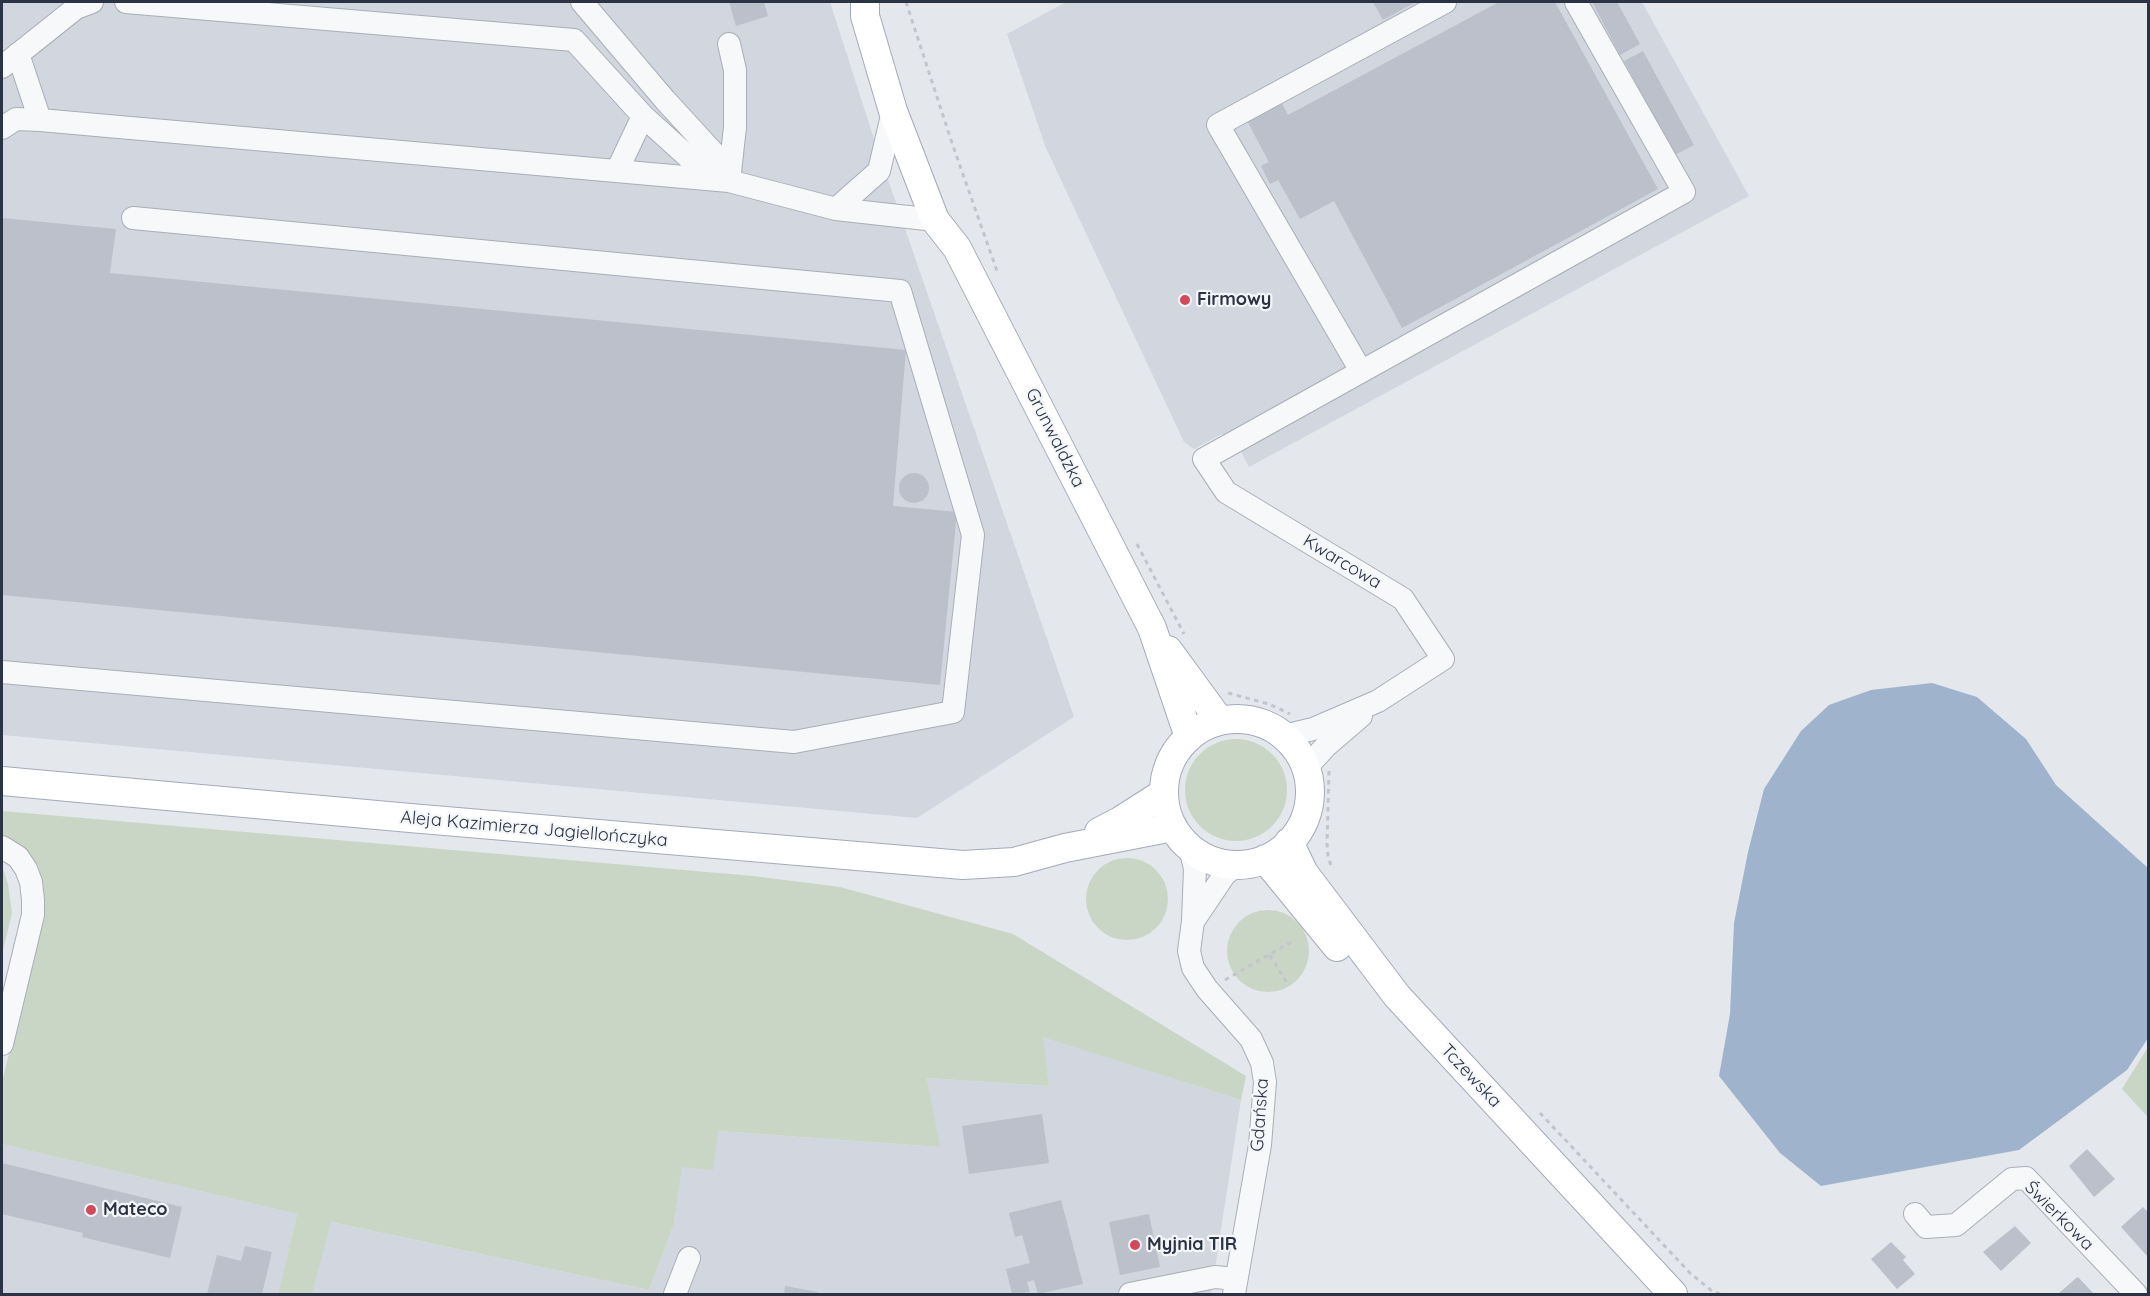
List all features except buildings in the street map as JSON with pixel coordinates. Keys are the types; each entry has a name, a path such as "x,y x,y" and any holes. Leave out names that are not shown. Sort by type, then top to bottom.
{"main road":[{"name":"Grunwaldzka","path":"864,2 865,16 894,111 935,220 957,248 1152,628 1189,737"},
{"name":"Grunwaldzka","path":"878,2 928,155 952,214 957,248"},
{"name":"Grunwaldzka","path":"1152,628 1220,721"},
{"path":"1237,719 1270,726 1291,727 1301,756 1318,766 1301,826 1289,842 1278,852 1252,862 1212,860 1181,837 1166,811 1164,793 1167,772 1175,753 1189,737 1203,727 1220,721 1237,719"},
{"name":"Aleja Kazimierza Jagiellończyka","path":"2,781 963,865 1014,862 1065,848 1181,837"},
{"name":"Aleja Kazimierza Jagiellończyka","path":"1065,848 1120,821 1164,793"},
{"name":"Tczewska","path":"1289,842 1304,873 1397,996 1673,1294"},
{"name":"Tczewska","path":"1252,862 1649,1294"}],"street":[{"path":"40,120 10,61 76,8 92,2"},
{"path":"126,2 574,40 643,116 696,164 729,181"},
{"path":"582,2 665,100 720,160 729,181"},
{"path":"1445,2 1218,125 1361,371 1684,192 1576,2"},
{"path":"729,44 735,69 735,115 729,181"},
{"path":"836,209 879,171 894,111"},
{"path":"616,171 643,116"},
{"path":"2,128 16,119 40,120 729,181 836,209 935,220"},
{"path":"2,672 794,742 953,712 973,535 900,291 133,218"},
{"name":"Kwarcowa","path":"1318,766 1325,747 1378,701 1443,659 1403,599 1226,492 1204,459 1361,371"},
{"name":"Kwarcowa","path":"1291,727 1313,729 1378,701"},
{"name":"Gdańska","path":"1181,837 1195,869 1193,921 1189,951 1194,968 1208,989 1251,1039 1262,1063 1265,1082 1260,1145 1235,1286"},
{"path":"2,847 18,857 26,869 31,882 33,915 2,1044"},
{"name":"Gdańska","path":"1193,921 1225,874 1252,862"},
{"name":"Świerkowa","path":"1915,1214 1926,1227 1956,1225 2012,1179 2026,1178 2136,1294"},
{"path":"675,1294 689,1258"},
{"path":"1130,1294 1215,1277 1235,1286"}],"path":[{"path":"906,2 952,144 1001,282"},
{"path":"1136,542 1185,634"},
{"path":"1220,687 1228,693 1269,704 1291,727"},
{"path":"1318,766 1328,855 1330,866 1336,876"},
{"path":"1208,989 1293,941"},
{"path":"1270,955 1287,983"},
{"path":"1534,1108 1690,1273 1720,1294"}],"shaded area":[{"path":"2,2 830,2 875,142 1074,717 917,818 2,735"},
{"path":"1066,2 1642,2 1749,196 1249,467 1232,434 1224,437 1222,434 1194,449 1184,442 1046,148 1007,34"},
{"path":"1042,1036 1241,1100 1211,1294 312,1294 330,1222 649,1290 674,1224 682,1166 718,1131 939,1147 927,1078 1049,1086"},
{"path":"2,1144 297,1214 278,1294 2,1294"}],"green space":[{"path":"1236,739 1265,747 1279,761 1287,790 1279,819 1265,833 1236,841 1207,833 1193,819 1185,790 1193,761 1207,747"},
{"path":"2,811 753,876 840,887 1013,934 1246,1076 1241,1100 1043,1037 1049,1086 927,1078 940,1147 718,1131 713,1170 682,1167 674,1224 649,1290 331,1222 312,1294 278,1294 297,1214 2,1144 2,1083 41,917 43,883 38,866 20,845 2,835"},
{"path":"1127,858 1143,861 1156,870 1165,883 1168,899 1165,915 1156,928 1143,937 1127,940 1111,937 1098,928 1089,915 1086,899 1089,883 1098,870 1111,861"},
{"path":"2,866 8,884 12,913 2,954"},
{"path":"1268,910 1284,913 1297,922 1306,935 1309,951 1306,967 1297,980 1284,989 1268,992 1252,989 1239,980 1230,967 1227,951 1230,935 1239,922 1252,913"},
{"path":"2148,1047 2148,1117 2122,1089"}],"water":[{"path":"1932,683 1977,697 2026,739 2056,785 2148,868 2148,1038 2127,1070 2019,1150 1821,1186 1780,1153 1719,1076 1730,1014 1734,923 1748,852 1764,789 1801,731 1829,705 1871,690"}],"place":[{"name":"Firmowy","path":"1185,300"},
{"name":"Mateco","path":"91,1210"},
{"name":"Myjnia TIR","path":"1135,1245"}]}
